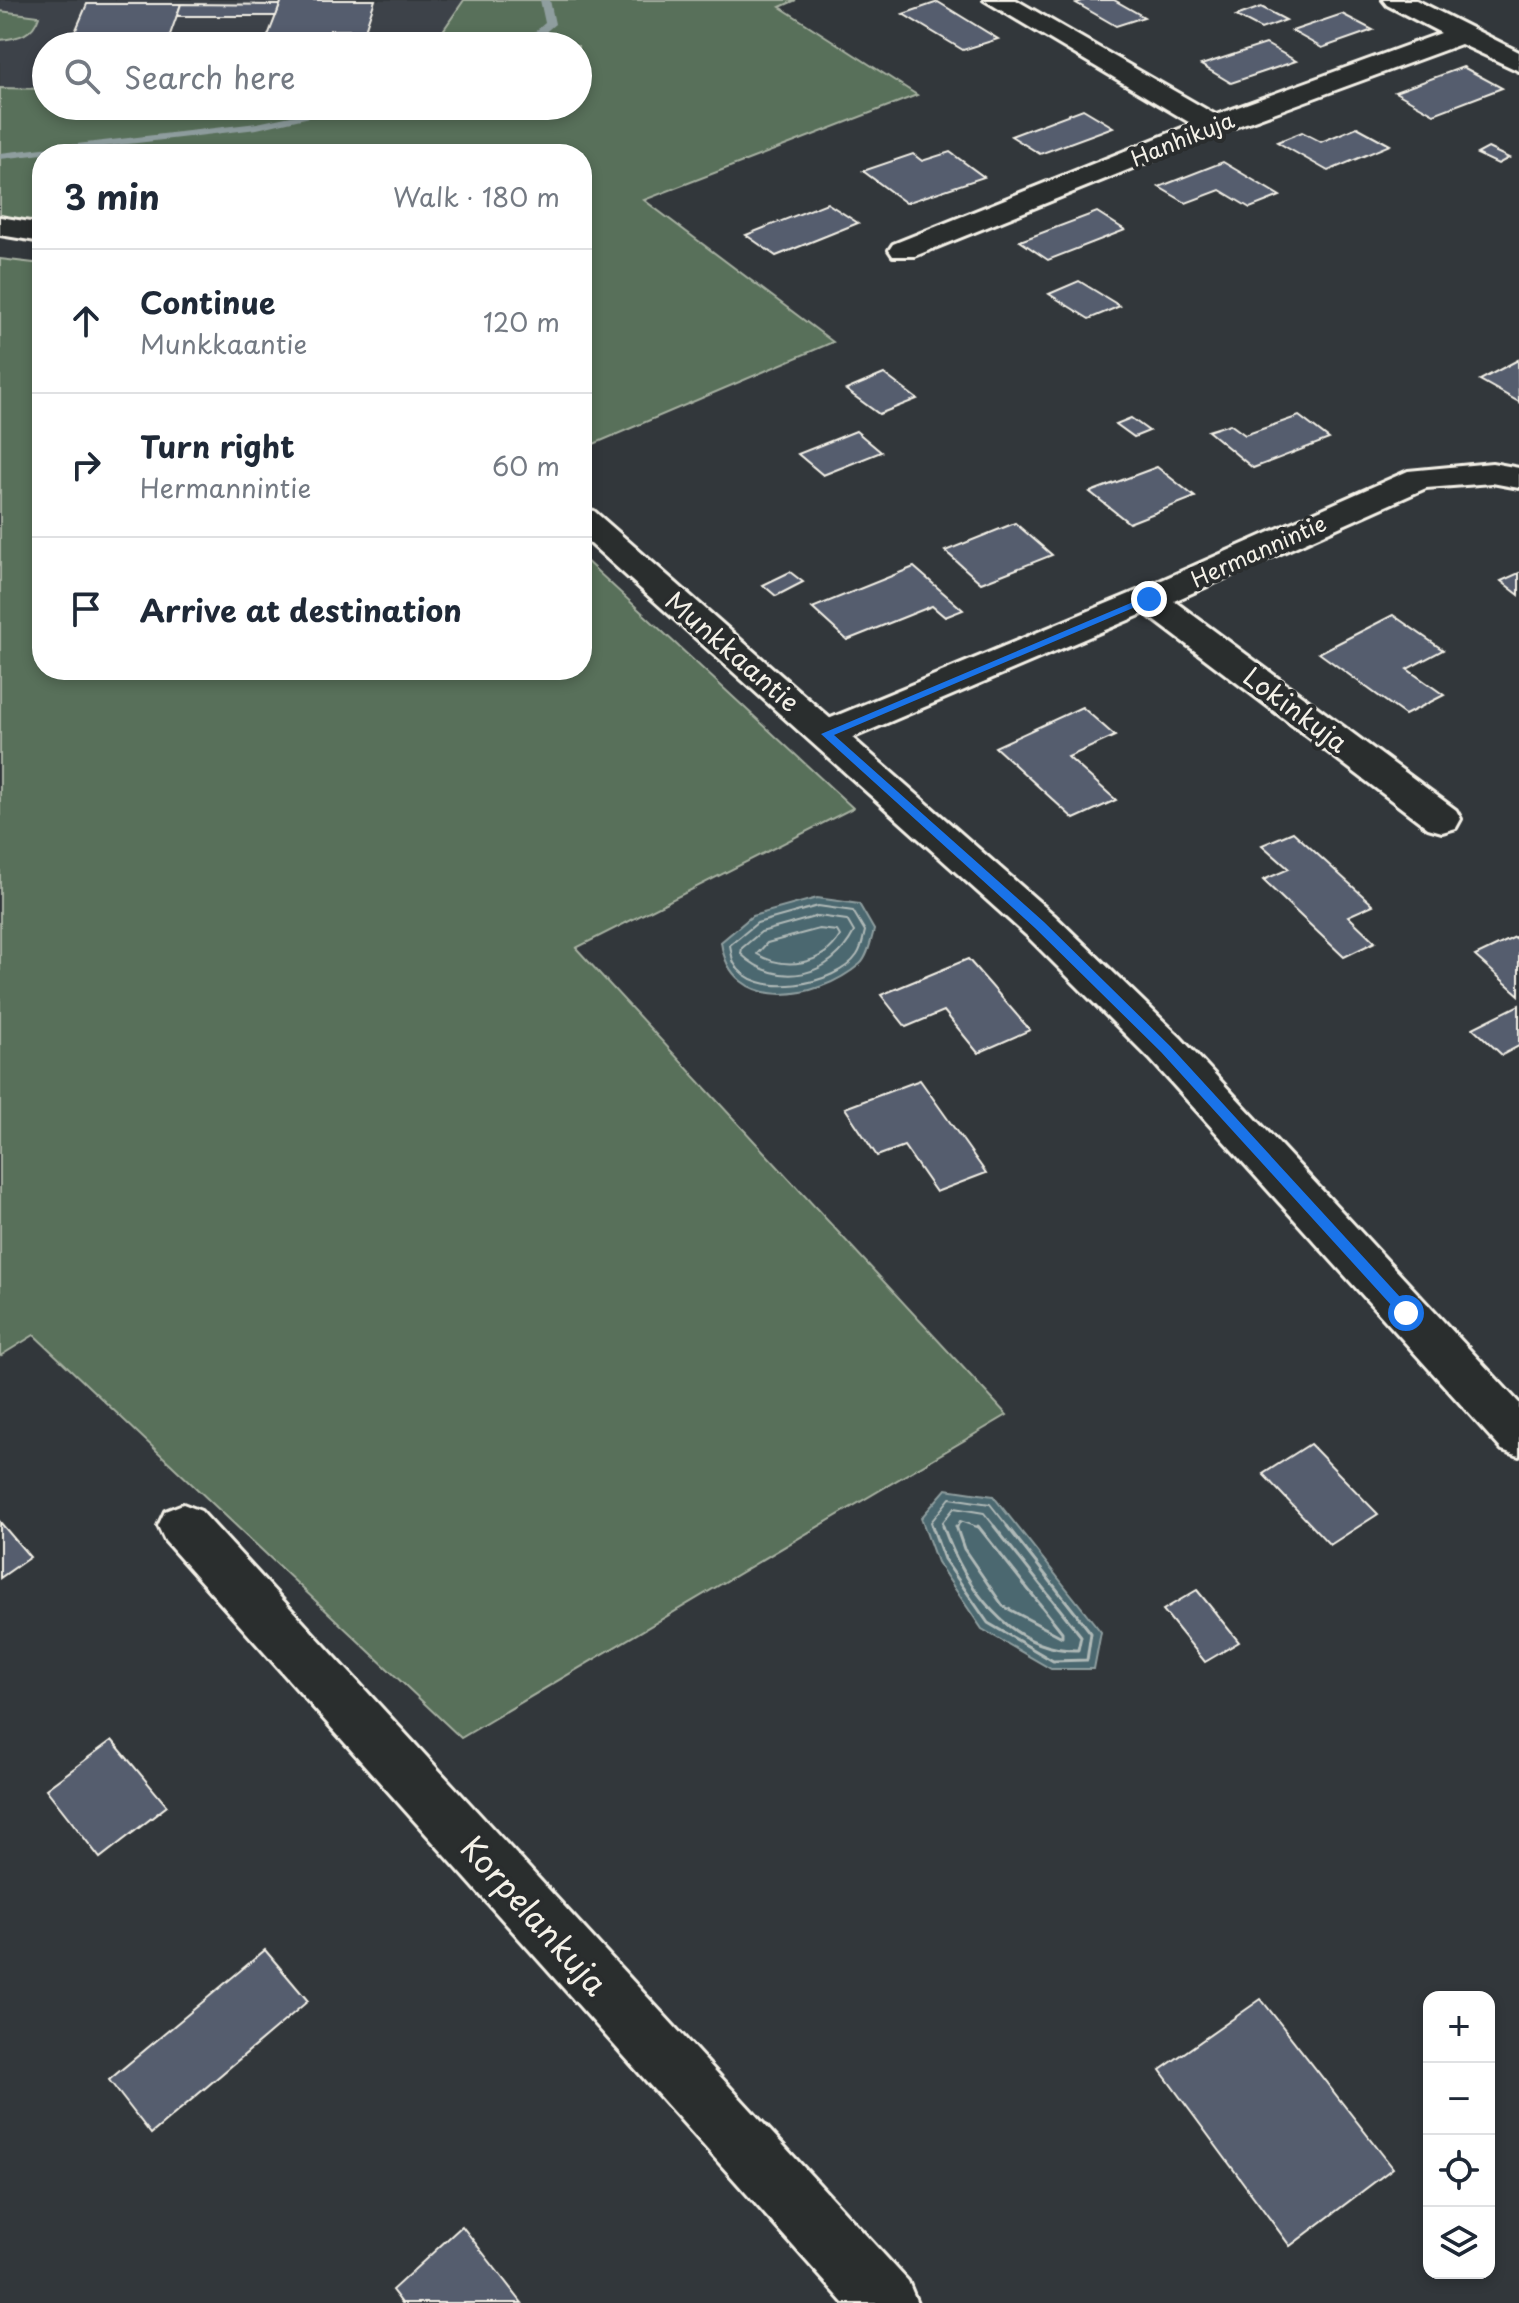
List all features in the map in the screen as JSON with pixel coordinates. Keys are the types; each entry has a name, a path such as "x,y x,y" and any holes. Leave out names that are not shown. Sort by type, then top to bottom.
{"street":[{"path":"997,0 1214,125"},
{"path":"1396,0 1519,63"},
{"name":"Hanhikuja","path":"904,250 1214,125 1463,34"},
{"path":"0,226 32,231"},
{"name":"Hermannintie","path":"827,734 1149,599 1420,478 1492,473 1519,478"},
{"name":"Munkkaantie","path":"592,527 1040,925 1166,1049 1519,1436"},
{"name":"Lokinkuja","path":"1149,599 1442,819"},
{"name":"Korpelankuja","path":"183,1526 886,2303"}],"shaded area":[{"path":"0,0 464,0 442,32 32,32 32,89 0,88"}],"green space":[{"path":"464,0 796,0 780,7 917,95 644,200 833,342 592,445 592,144 32,144 32,223 0,218 0,88 32,89 32,120 592,120 592,32 442,32"},
{"path":"0,11 39,16 33,27 24,34 0,40"},
{"path":"0,259 32,263 32,680 592,680 592,566 853,808 576,948 1007,1415 461,1738 34,1335 0,1356"}],"water":[{"path":"817,898 859,904 874,930 863,961 842,977 800,992 778,994 758,990 741,981 728,965 721,942 752,916"},
{"path":"946,1489 993,1496 1101,1632 1094,1669 1051,1669 982,1629 937,1562 921,1518"}],"building":[{"path":"282,0 375,0 365,30 270,32"},
{"path":"1114,0 1144,17 1116,26 1076,3"},
{"path":"938,2 998,39 963,50 903,14"},
{"path":"87,4 181,4 171,32 75,32"},
{"path":"181,4 280,5 276,16 177,16"},
{"path":"1261,7 1286,20 1261,29 1236,16"},
{"path":"1342,14 1373,30 1322,48 1292,31"},
{"path":"1266,44 1296,61 1231,83 1201,65"},
{"path":"1463,67 1502,88 1434,114 1395,92"},
{"path":"1083,109 1113,127 1040,154 1011,136"},
{"path":"1357,127 1390,145 1328,171 1277,142 1302,132 1321,142"},
{"path":"1488,148 1509,158 1498,164 1477,154"},
{"path":"950,152 984,177 906,203 863,171 913,154 922,161"},
{"path":"1223,162 1280,196 1250,208 1220,190 1186,203 1159,187"},
{"path":"827,203 858,223 776,256 746,235"},
{"path":"1097,212 1125,230 1048,260 1020,241"},
{"path":"1079,281 1120,306 1089,319 1049,294"},
{"path":"1518,360 1519,402 1480,380"},
{"path":"884,374 917,399 879,414 846,390"},
{"path":"1299,416 1329,439 1253,468 1208,431 1230,424 1245,435"},
{"path":"1131,418 1149,431 1134,437 1116,424"},
{"path":"856,431 881,452 823,475 798,454"},
{"path":"1157,467 1195,497 1129,523 1090,492"},
{"path":"1015,523 1052,555 981,583 945,551"},
{"path":"914,567 963,610 945,617 932,606 847,640 812,608"},
{"path":"790,572 803,582 776,596 763,585"},
{"path":"1519,573 1519,595 1501,581"},
{"path":"1393,615 1443,650 1407,669 1444,695 1405,715 1319,653"},
{"path":"1082,707 1115,736 1068,757 1116,800 1074,819 995,747"},
{"path":"1293,832 1373,905 1348,916 1375,942 1344,957 1263,880 1289,869 1262,845"},
{"path":"1515,937 1519,941 1519,995 1475,956"},
{"path":"968,959 1030,1030 978,1053 944,1011 906,1027 881,995"},
{"path":"1519,1005 1519,1046 1502,1055 1473,1028"},
{"path":"920,1080 986,1173 936,1192 904,1146 877,1156 845,1108"},
{"path":"1310,1444 1378,1514 1330,1545 1263,1474"},
{"path":"0,1522 30,1557 0,1578"},
{"path":"1197,1590 1239,1642 1205,1662 1163,1610"},
{"path":"112,1740 167,1806 100,1858 46,1789"},
{"path":"265,1950 308,2001 151,2134 109,2080"},
{"path":"1261,1999 1393,2168 1290,2246 1160,2070"},
{"path":"462,2226 522,2303 402,2303 392,2290"}],"waterway":[{"path":"540,32 550,24 545,0"},
{"path":"103,144 286,120"},
{"path":"0,156 32,152"}],"route":[{"path":"1149,599 827,734 1040,925 1166,1049 1406,1313"}]}
